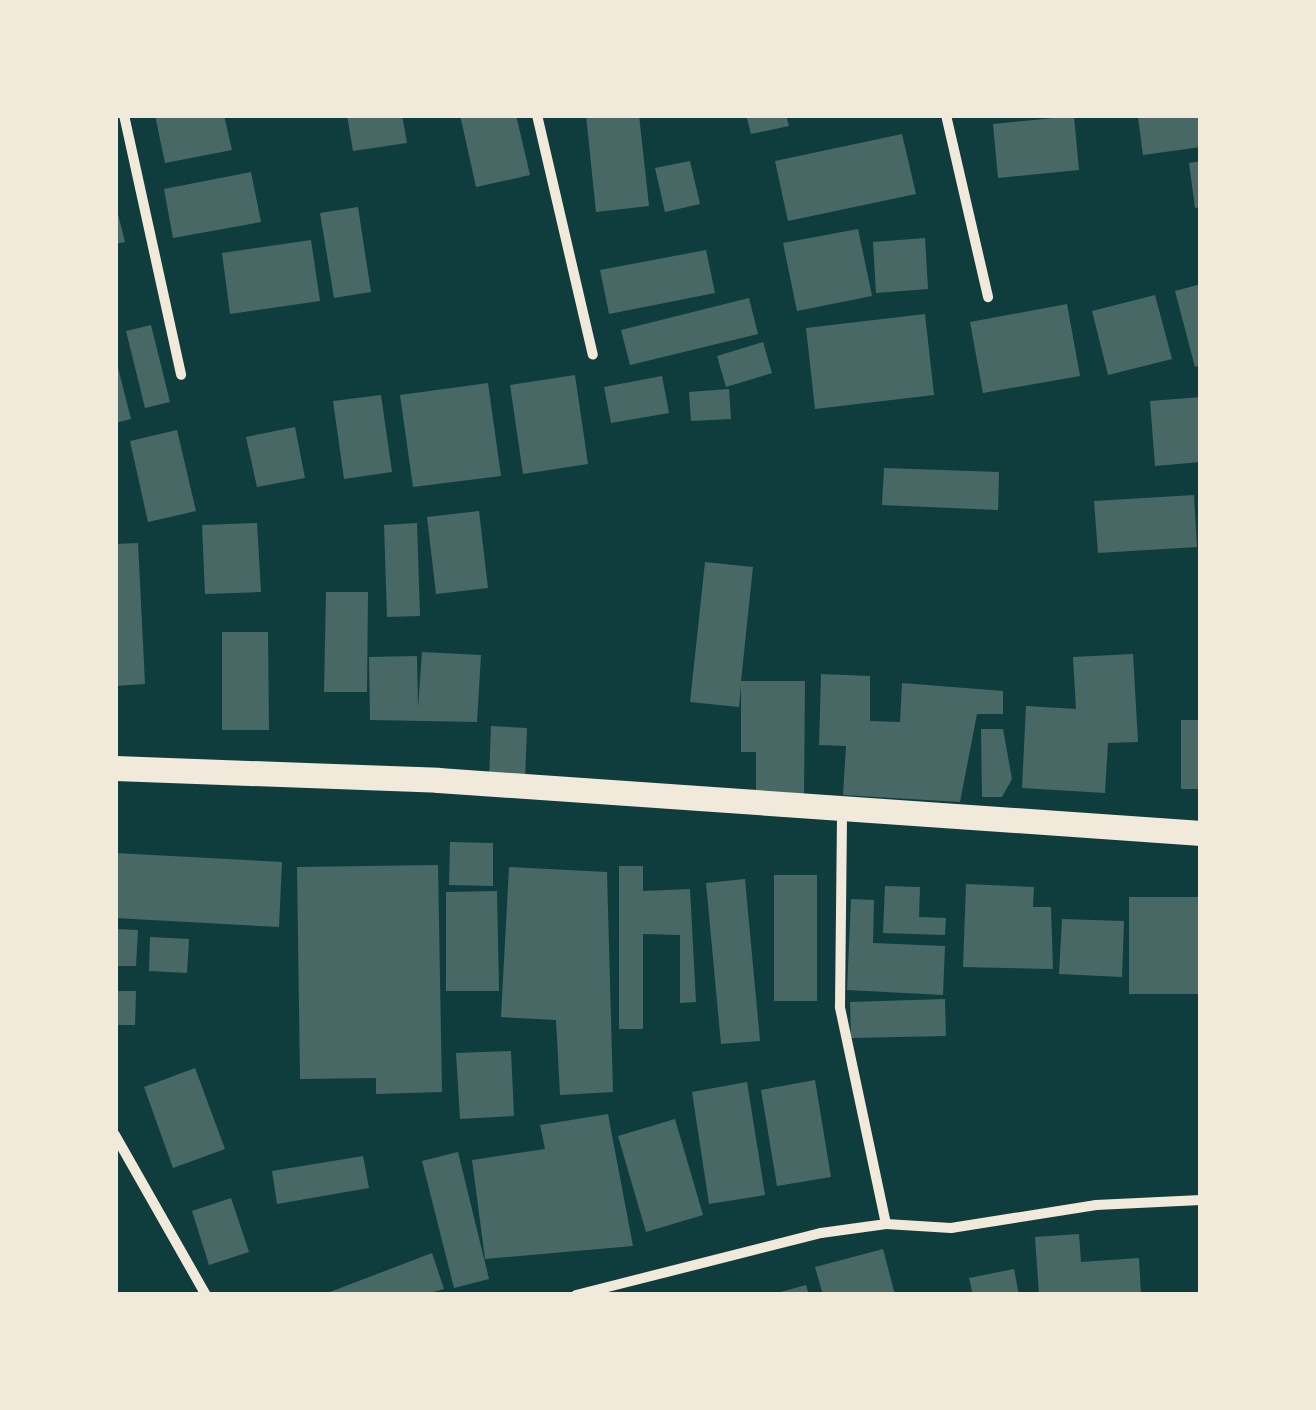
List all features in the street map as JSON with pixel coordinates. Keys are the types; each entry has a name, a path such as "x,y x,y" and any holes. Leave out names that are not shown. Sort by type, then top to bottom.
{"main road":[{"path":"115,768 438,780 1201,833"}],"street":[{"path":"124,115 180,376"},
{"path":"537,115 594,355"},
{"path":"946,115 988,297"},
{"path":"842,809 840,1007 886,1224"},
{"path":"115,1135 206,1295"},
{"path":"576,1295 822,1233 886,1224 951,1228 1096,1205 1201,1200"}],"building":[{"path":"155,115 224,115 232,150 165,163"},
{"path":"347,115 402,115 407,143 353,151"},
{"path":"460,115 516,115 530,175 476,187"},
{"path":"586,115 639,115 649,206 596,212"},
{"path":"746,115 786,115 789,126 751,134"},
{"path":"1201,115 1201,147 1143,155 1138,117"},
{"path":"1074,116 1079,170 998,178 993,124"},
{"path":"902,134 916,194 788,221 775,161"},
{"path":"690,161 700,204 665,212 655,168"},
{"path":"1201,161 1201,207 1195,208 1189,163"},
{"path":"251,172 261,222 173,238 164,189"},
{"path":"115,202 125,242 115,244"},
{"path":"358,207 371,292 334,298 320,213"},
{"path":"858,229 872,296 797,311 783,243"},
{"path":"925,238 928,289 876,293 873,242"},
{"path":"311,240 320,301 230,314 222,253"},
{"path":"706,250 715,293 609,314 600,270"},
{"path":"1201,284 1201,365 1195,367 1175,291"},
{"path":"1155,295 1172,359 1108,375 1092,311"},
{"path":"749,298 758,334 630,365 621,330"},
{"path":"1067,304 1080,376 983,393 970,322"},
{"path":"925,314 934,395 815,409 806,328"},
{"path":"151,325 170,402 145,408 126,331"},
{"path":"763,342 772,373 726,387 717,356"},
{"path":"115,356 131,419 115,423"},
{"path":"575,375 588,464 523,474 510,385"},
{"path":"662,376 669,413 611,423 604,387"},
{"path":"488,383 501,476 413,487 400,395"},
{"path":"729,389 731,419 691,421 689,392"},
{"path":"381,395 392,472 344,479 333,401"},
{"path":"1201,397 1201,462 1155,466 1150,401"},
{"path":"295,427 305,478 257,487 246,437"},
{"path":"177,430 196,511 148,522 130,441"},
{"path":"884,468 999,472 998,510 882,505"},
{"path":"1194,495 1197,547 1098,553 1094,501"},
{"path":"479,511 488,588 436,594 427,517"},
{"path":"257,523 261,592 205,594 202,525"},
{"path":"417,523 420,616 387,617 384,525"},
{"path":"138,543 145,684 115,686 115,544"},
{"path":"705,562 753,567 741,681 805,681 804,798 756,798 756,752 741,752 741,685 739,707 690,702"},
{"path":"326,592 368,592 367,692 324,692"},
{"path":"222,632 268,632 269,730 222,730"},
{"path":"422,652 481,655 477,722 370,720 369,657 417,656 418,708"},
{"path":"1133,654 1138,742 1108,743 1105,793 1022,788 1026,706 1076,709 1073,657"},
{"path":"821,674 870,676 870,721 900,722 902,683 1003,691 1003,714 977,714 960,802 843,795 846,746 819,745"},
{"path":"1181,720 1201,720 1201,789 1181,789"},
{"path":"491,726 527,728 525,781 489,779"},
{"path":"981,729 1003,729 1012,779 1002,797 982,797"},
{"path":"450,842 493,843 493,886 449,885"},
{"path":"115,853 282,862 279,927 115,918"},
{"path":"438,865 442,1092 376,1094 376,1078 300,1079 297,867"},
{"path":"619,866 643,866 643,891 690,889 696,1002 680,1003 680,935 643,934 643,1029 619,1029"},
{"path":"509,867 607,872 613,1092 560,1095 556,1020 501,1017"},
{"path":"774,875 817,875 817,1001 774,1001"},
{"path":"745,879 760,1041 721,1044 706,883"},
{"path":"966,884 1034,887 1033,907 1051,907 1053,969 963,967"},
{"path":"885,886 920,887 919,917 946,918 945,935 883,933"},
{"path":"497,891 499,991 446,991 446,892"},
{"path":"1129,897 1201,897 1201,994 1129,994"},
{"path":"851,899 874,900 873,943 945,946 943,995 847,990"},
{"path":"1062,919 1124,921 1122,977 1059,974"},
{"path":"115,929 138,930 136,966 115,966"},
{"path":"150,937 189,939 187,973 149,971"},
{"path":"115,991 136,991 135,1025 115,1025"},
{"path":"945,999 946,1036 851,1038 850,1002"},
{"path":"511,1051 514,1116 460,1119 456,1053"},
{"path":"195,1068 225,1149 173,1168 144,1087"},
{"path":"815,1080 831,1177 777,1186 761,1090"},
{"path":"747,1082 765,1195 709,1204 692,1092"},
{"path":"608,1114 633,1246 485,1259 472,1160 545,1149 540,1125"},
{"path":"675,1119 703,1215 646,1232 618,1136"},
{"path":"458,1152 489,1279 454,1288 422,1161"},
{"path":"363,1156 369,1188 277,1204 272,1171"},
{"path":"231,1198 249,1252 209,1265 192,1211"},
{"path":"1079,1234 1081,1262 1139,1258 1141,1295 1039,1295 1035,1237"},
{"path":"883,1249 895,1295 823,1295 815,1267"},
{"path":"432,1253 444,1289 423,1295 322,1295"},
{"path":"1014,1269 1019,1295 973,1295 969,1278"},
{"path":"806,1285 809,1295 773,1295 773,1294"}]}
